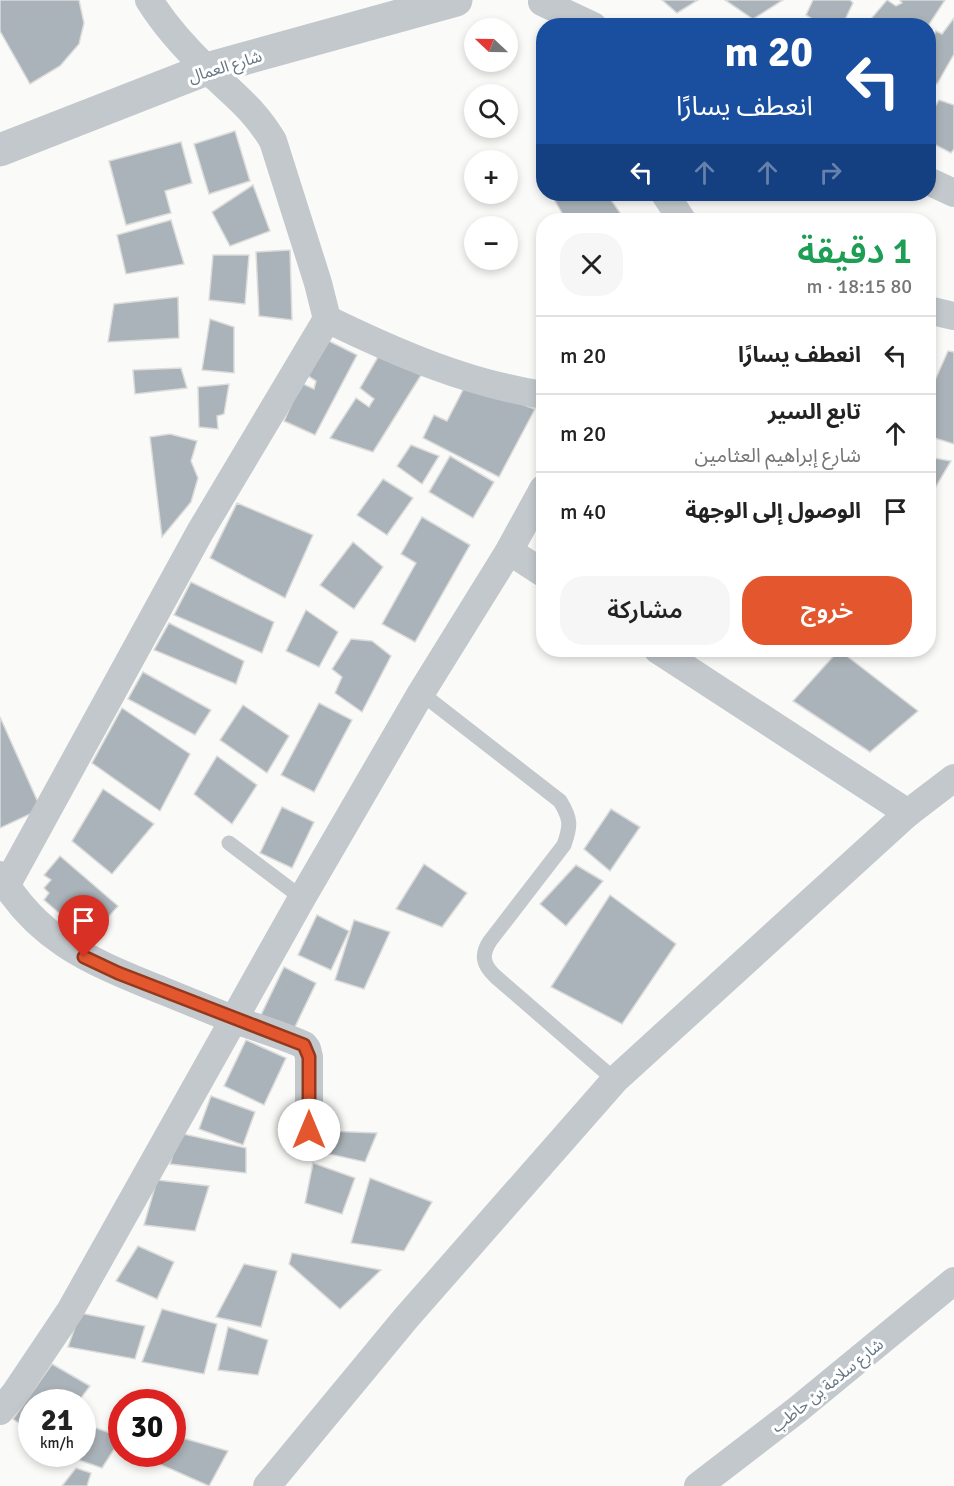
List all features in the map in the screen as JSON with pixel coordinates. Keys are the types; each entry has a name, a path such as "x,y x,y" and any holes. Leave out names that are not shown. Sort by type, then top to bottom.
{"street":[{"path":"149,0 163,22 207,69 247,104 262,122 273,141 318,283 327,319 200,532 3,880 35,922 84,957 233,1019 304,1045 307,1049 309,1130"},
{"path":"542,1 553,18"},
{"path":"542,1 577,18"},
{"name":"شارع العمال","path":"0,150 207,69 445,2"},
{"path":"936,185 954,193"},
{"path":"936,312 954,316"},
{"path":"327,319 425,364 471,380 536,393"},
{"path":"0,1411 15,1393 70,1311 302,898 536,501"},
{"path":"508,551 536,569"},
{"path":"669,657 908,813"},
{"path":"267,1486 406,1318 615,1080 908,813 954,778"},
{"name":"شارع سلامة بن حاطب","path":"698,1486 797,1410 954,1281"}],"lane":[{"path":"421,693 560,801 569,815 569,829 564,845 485,948 484,963 488,970 615,1080"},
{"path":"229,843 302,898"}],"building":[{"path":"0,0 79,0 84,23 79,44 60,66 30,84 0,31"},
{"path":"662,0 698,0 677,13"},
{"path":"725,0 783,0 755,18"},
{"path":"813,0 850,0 853,3 846,18 811,18 806,15"},
{"path":"887,0 896,6 902,3 900,0 945,0 933,18 872,18"},
{"path":"954,18 954,54 937,84 936,31 942,34"},
{"path":"939,100 954,105 954,149 951,153 936,145 936,105"},
{"path":"235,131 250,181 209,194 194,144"},
{"path":"181,142 192,183 165,191 171,213 126,225 109,161"},
{"path":"253,185 270,231 230,246 212,212"},
{"path":"555,201 612,201 620,213 562,213"},
{"path":"171,220 184,264 126,274 117,235"},
{"path":"290,250 292,320 259,316 256,252"},
{"path":"213,255 249,255 245,304 209,300"},
{"path":"178,297 179,338 108,342 114,304"},
{"path":"210,319 234,327 234,373 202,370"},
{"path":"327,340 357,355 315,435 284,421 301,383 314,389 316,381 305,374"},
{"path":"382,350 423,372 373,452 330,438 356,398 369,407 374,399 360,388"},
{"path":"948,351 954,352 954,444 936,438 936,378"},
{"path":"181,368 187,388 135,394 133,370"},
{"path":"229,384 224,414 217,416 218,429 199,427 198,387"},
{"path":"466,384 535,409 499,477 423,438 434,415 447,421"},
{"path":"170,434 197,441 191,461 198,478 191,502 162,537 150,437"},
{"path":"411,445 439,456 422,484 397,466"},
{"path":"450,456 494,482 473,518 429,492"},
{"path":"936,458 951,461 936,486"},
{"path":"383,479 413,498 387,535 357,515"},
{"path":"237,503 313,535 285,598 210,558"},
{"path":"422,517 470,545 415,642 382,624 416,563 401,554"},
{"path":"353,542 383,567 354,609 320,585"},
{"path":"191,582 274,622 262,653 174,615"},
{"path":"306,610 338,632 319,667 286,651"},
{"path":"169,623 244,661 236,684 154,650"},
{"path":"351,639 372,641 391,656 362,712 335,693 342,677 332,669"},
{"path":"833,657 848,657 918,711 870,752 793,701"},
{"path":"143,672 211,710 195,735 128,699"},
{"path":"319,703 352,720 314,792 281,775"},
{"path":"243,705 289,736 267,773 220,740"},
{"path":"122,708 190,754 160,811 92,763"},
{"path":"0,717 41,809 0,828"},
{"path":"217,756 257,785 232,824 194,794"},
{"path":"103,789 154,824 112,874 72,841"},
{"path":"282,807 314,822 292,868 260,853"},
{"path":"611,809 640,827 610,871 584,849"},
{"path":"60,856 118,906 89,939 44,900 49,893 44,888 51,880 44,875"},
{"path":"424,864 467,893 442,927 396,909"},
{"path":"576,865 603,881 566,926 540,904"},
{"path":"610,895 676,944 622,1024 551,987"},
{"path":"317,915 349,931 331,970 298,955"},
{"path":"354,920 390,932 364,989 335,980"},
{"path":"284,967 316,983 293,1031 261,1015"},
{"path":"246,1040 286,1058 264,1105 224,1086"},
{"path":"211,1096 255,1112 243,1145 199,1129"},
{"path":"327,1131 377,1133 365,1162 329,1154"},
{"path":"179,1133 246,1148 246,1173 170,1164"},
{"path":"313,1163 355,1178 342,1214 305,1203"},
{"path":"370,1178 432,1202 404,1251 351,1243"},
{"path":"157,1180 209,1186 195,1231 144,1225"},
{"path":"138,1246 174,1262 157,1299 116,1281"},
{"path":"292,1253 381,1270 340,1309 289,1264"},
{"path":"244,1264 277,1271 261,1327 216,1317"},
{"path":"162,1309 217,1324 204,1374 142,1362"},
{"path":"80,1313 145,1326 135,1359 68,1347"},
{"path":"228,1327 268,1340 258,1375 218,1370"},
{"path":"52,1364 90,1386 88,1389 34,1389"},
{"path":"18,1412 18,1422 13,1419"},
{"path":"96,1428 108,1432 108,1459 102,1468 96,1466"},
{"path":"186,1439 228,1451 209,1486 166,1467 186,1467"},
{"path":"76,1468 91,1473 87,1486 62,1486"}],"route":[{"path":"84,957 233,1019 304,1045 309,1057 309,1130"}]}
